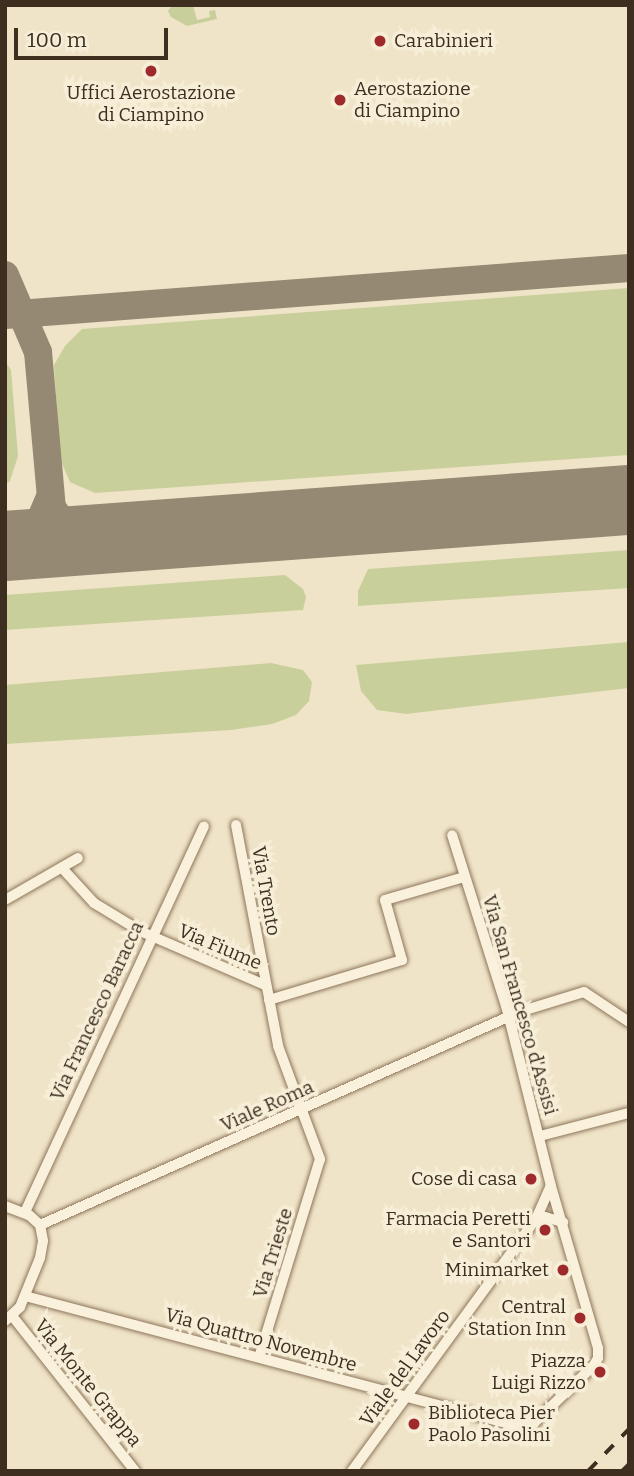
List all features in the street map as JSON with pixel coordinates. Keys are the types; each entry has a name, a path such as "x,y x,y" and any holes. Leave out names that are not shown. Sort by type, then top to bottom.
{"street":[{"name":"Via Trento","path":"236,825 278,1046 320,1159"},
{"name":"Via Francesco Baracca","path":"25,1212 151,936 204,827"},
{"name":"Via San Francesco d'Assisi","path":"452,835 508,1017 551,1186 599,1350 598,1357 528,1426"},
{"path":"5,900 78,858"},
{"name":"Via Fiume","path":"62,868 94,903 151,936 265,985"},
{"path":"269,1000 402,960 385,900 464,877"},
{"name":"Viale Roma","path":"40,1225 508,1017 584,992 629,1022"},
{"path":"540,1136 629,1113"},
{"name":"Via Trieste","path":"259,1357 320,1159"},
{"path":"536,1219 551,1186"},
{"path":"5,1206 25,1212 40,1225 43,1247 25,1296 9,1319"},
{"path":"536,1219 545,1217 563,1222"},
{"name":"Viale del Lavoro","path":"352,1471 536,1219"},
{"name":"Via Quattro Novembre","path":"25,1296 528,1426"},
{"name":"Via Monte Grappa","path":"9,1319 135,1471"}],"green space":[{"path":"172,5 193,5 197,20 210,17 209,11 215,10 217,19 187,26 171,17 168,11"},
{"path":"629,288 629,455 95,493 70,482 60,459 54,365 65,346 82,329"},
{"path":"5,361 11,370 18,456 10,481 5,485"},
{"path":"629,550 629,588 358,606 358,591 368,569"},
{"path":"285,575 303,589 306,597 303,610 5,630 5,595"},
{"path":"629,642 629,688 406,714 377,710 361,691 356,665"},
{"path":"271,663 303,670 312,682 309,701 296,715 272,724 231,730 5,744 5,685"}],"taxiway":[{"path":"5,315 629,268"},
{"path":"5,275 38,352 52,508 67,528 86,538 105,539"},
{"path":"5,545 28,537 36,530 49,499"}],"runway":[{"path":"5,546 629,500"}],"railway":[{"path":"588,1471 629,1429"},
{"path":"622,1471 629,1464"}],"place":[{"name":"Carabinieri","path":"380,41"},
{"name":"Uffici Aerostazione di Ciampino","path":"151,71"},
{"name":"Aerostazione di Ciampino","path":"340,100"},
{"name":"Cose di casa","path":"531,1179"},
{"name":"Farmacia Peretti e Santori","path":"545,1230"},
{"name":"Minimarket","path":"563,1270"},
{"name":"Central Station Inn","path":"580,1318"},
{"name":"Piazza Luigi Rizzo","path":"600,1372"},
{"name":"Biblioteca Pier Paolo Pasolini","path":"414,1424"}]}
